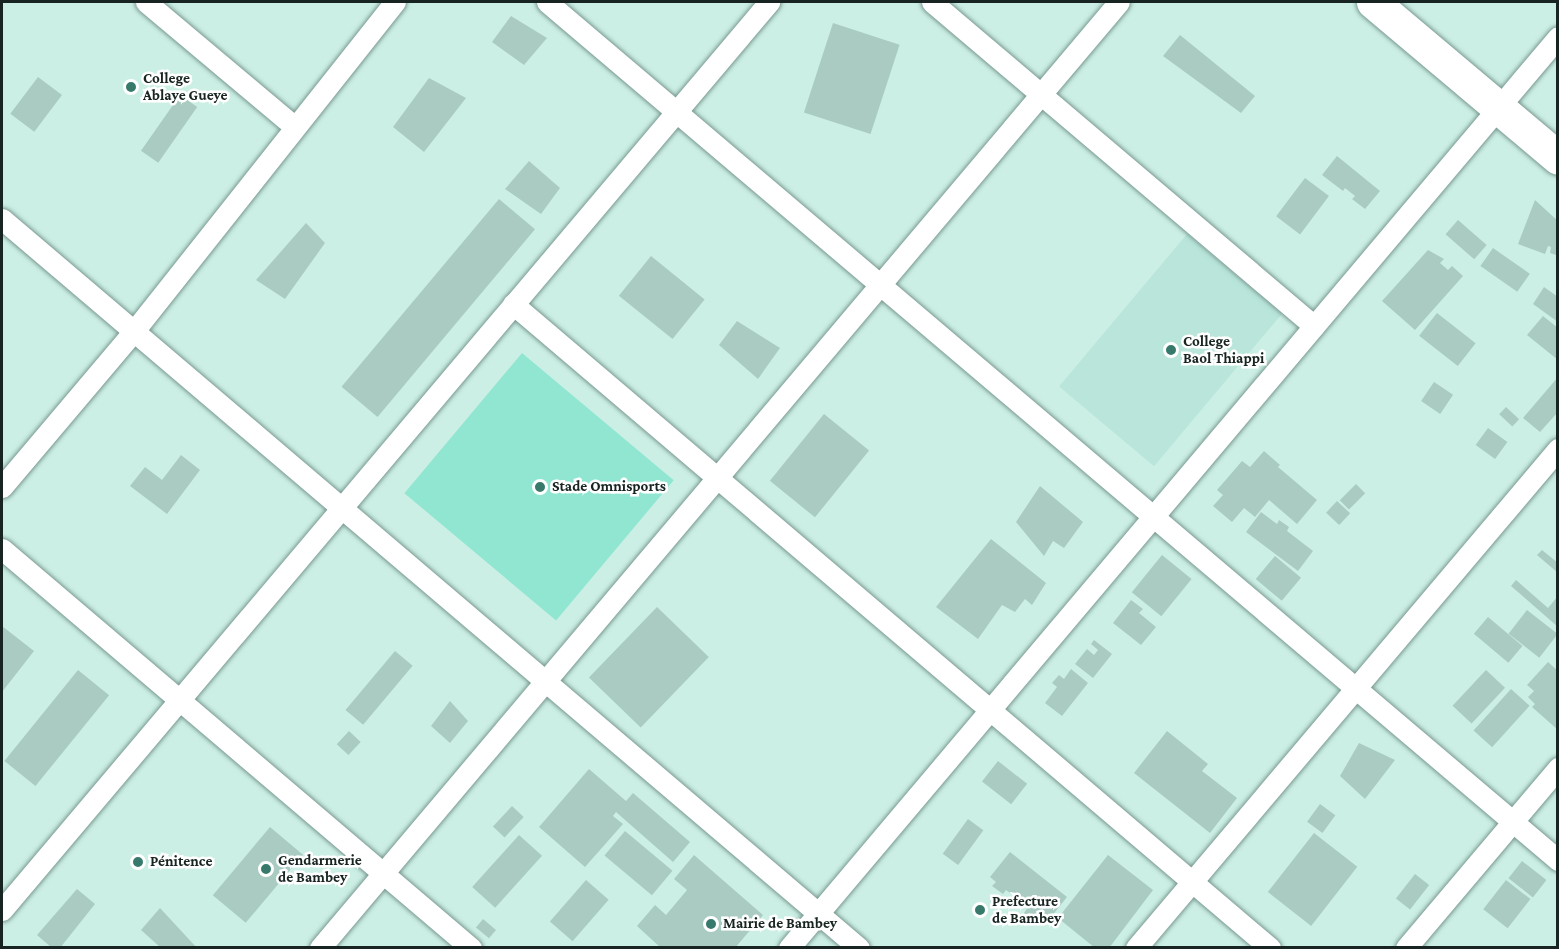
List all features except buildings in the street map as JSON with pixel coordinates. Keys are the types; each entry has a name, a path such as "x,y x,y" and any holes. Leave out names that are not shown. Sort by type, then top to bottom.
{"main road":[{"path":"1373,2 1557,158"}],"street":[{"path":"146,2 295,127"},
{"path":"2,487 134,331 395,2"},
{"path":"547,2 1557,860"},
{"path":"2,910 769,2"},
{"path":"932,2 1314,326"},
{"path":"320,948 1119,2"},
{"path":"789,948 1557,37"},
{"path":"2,219 859,948"},
{"path":"513,304 1270,948"},
{"path":"1136,948 1557,449"},
{"path":"2,549 471,948"},
{"path":"1406,948 1557,768"}],"shaded area":[{"name":"College Baol Thiappi","path":"1187,234 1282,314 1154,466 1059,386"}],"green space":[{"name":"Stade Omnisports","path":"522,353 674,480 556,620 404,493"}],"place":[{"name":"College Ablaye Gueye","path":"131,87"},
{"name":"College Baol Thiappi","path":"1171,350"},
{"name":"Stade Omnisports","path":"540,487"},
{"name":"Pénitence","path":"138,862"},
{"name":"Gendarmerie de Bambey","path":"266,869"},
{"name":"Prefecture de Bambey","path":"980,910"},
{"name":"Mairie de Bambey","path":"711,924"}]}
